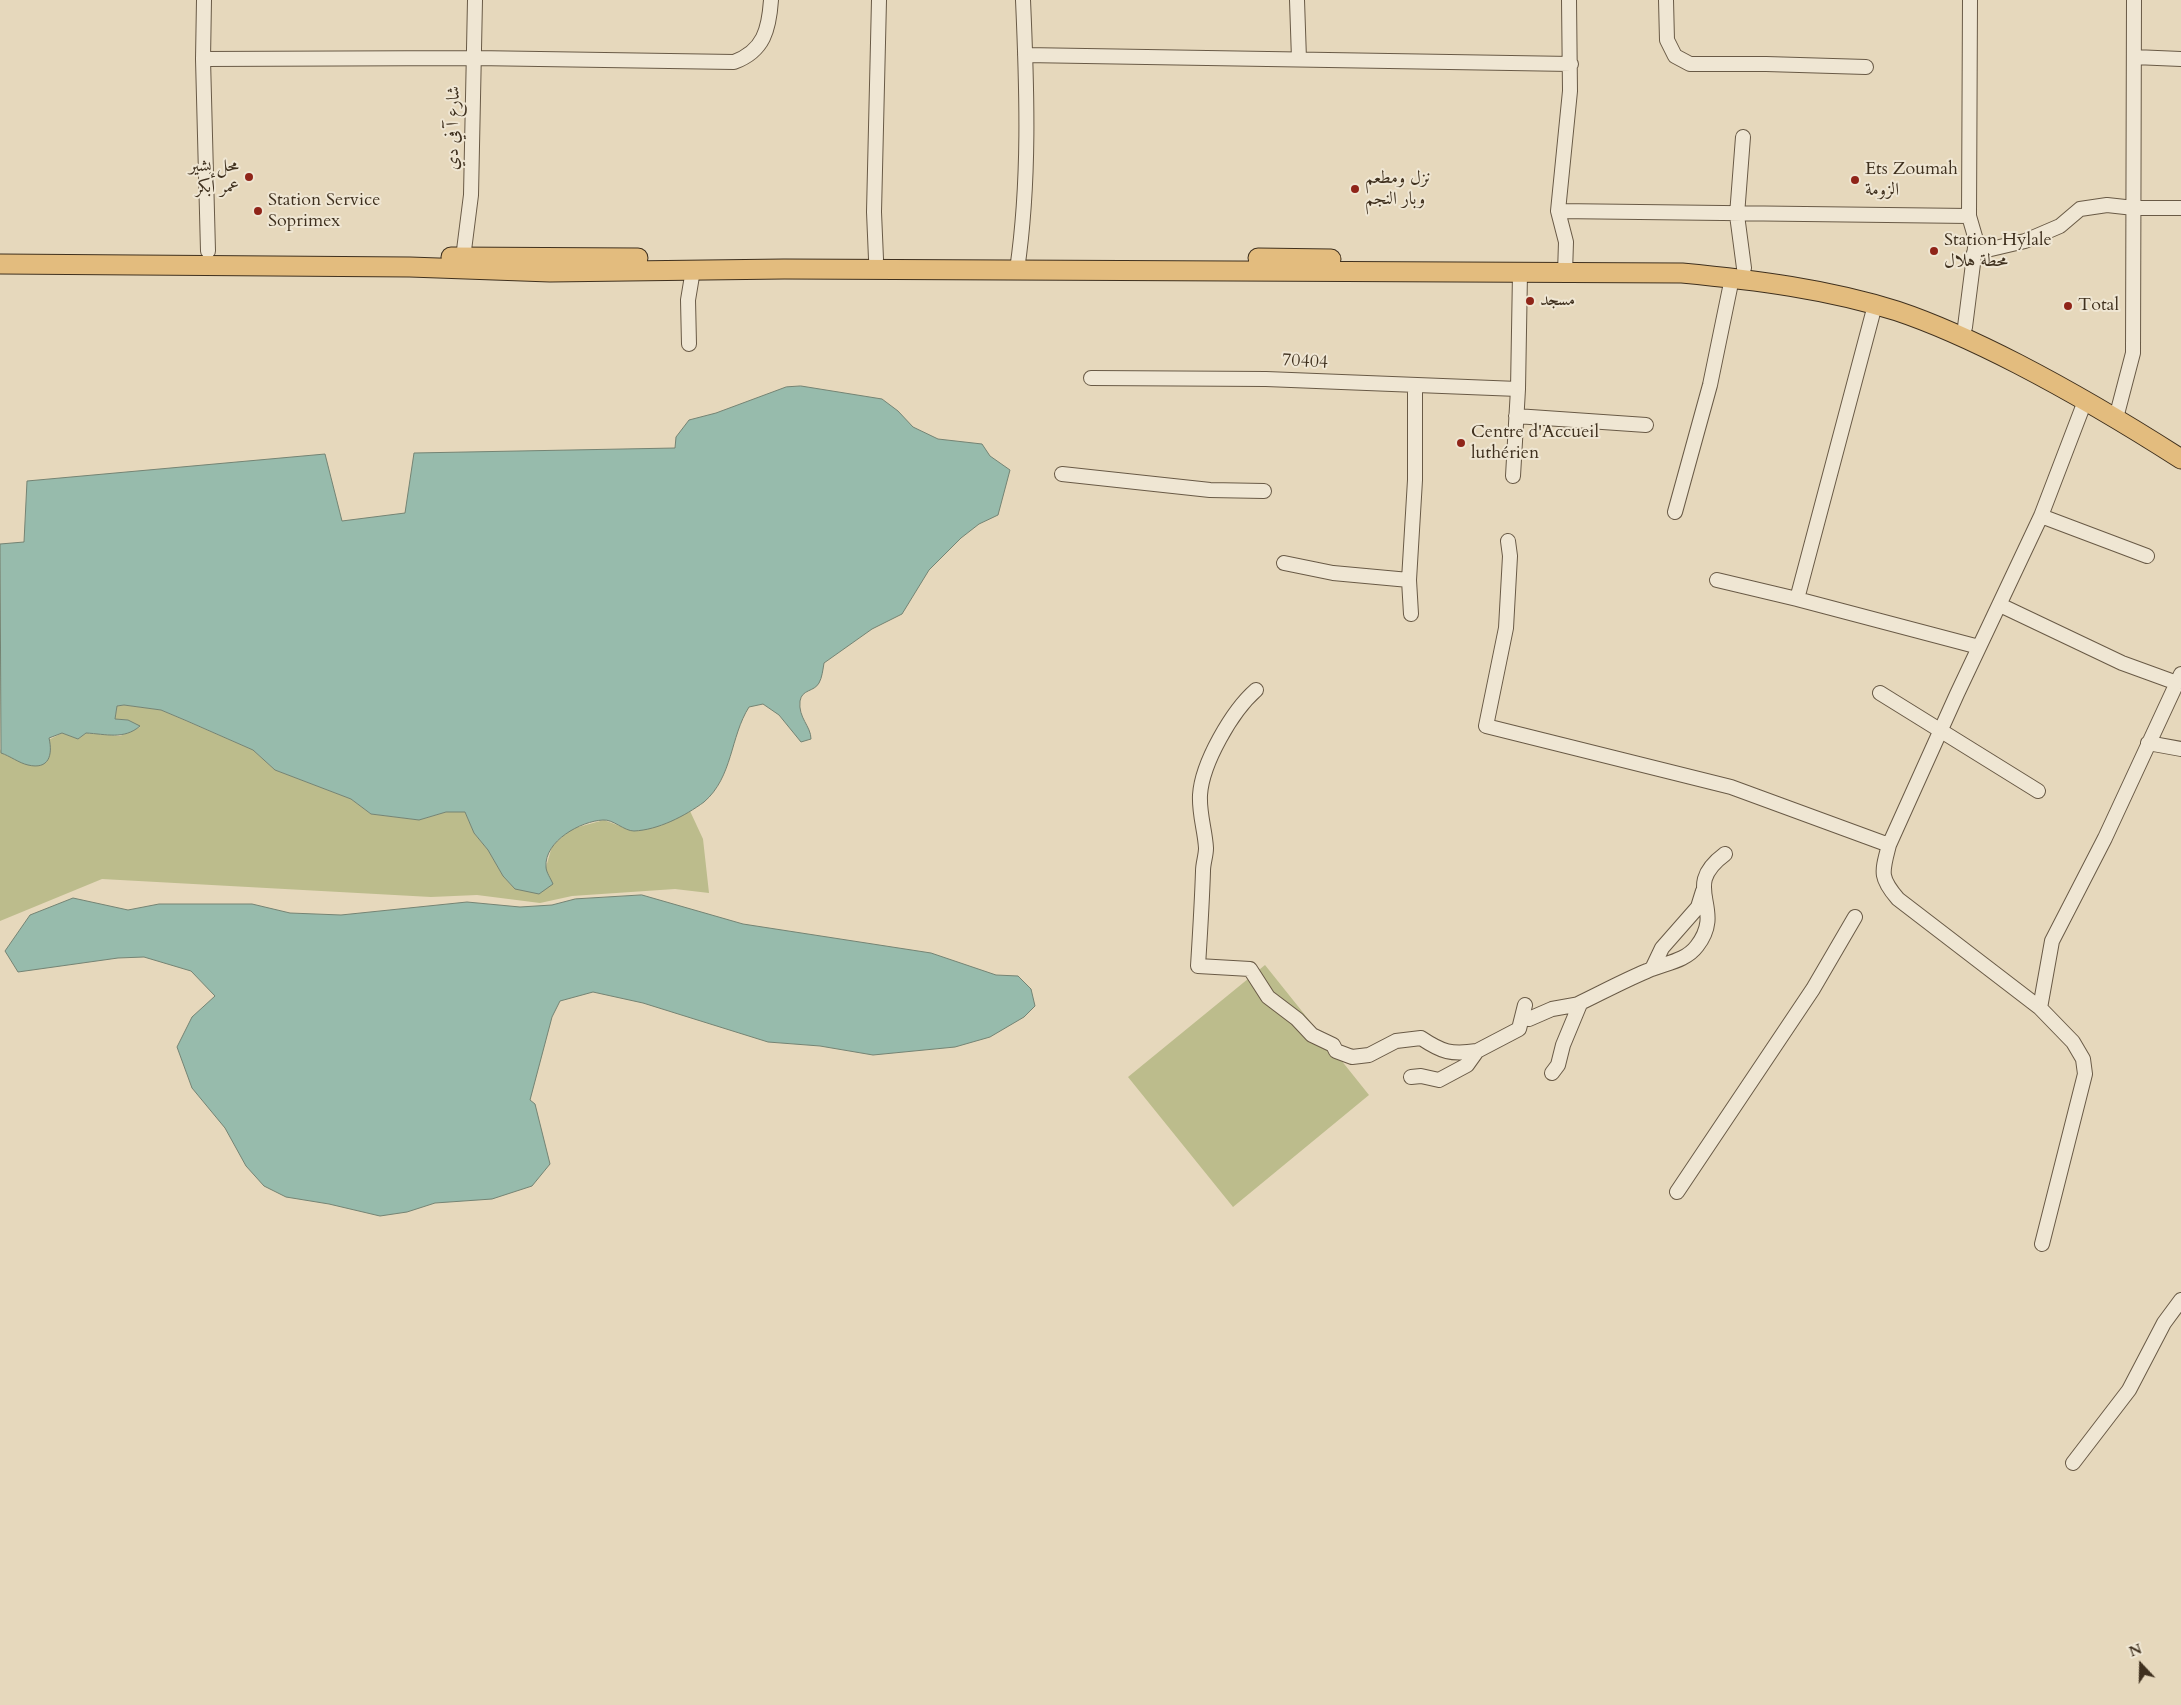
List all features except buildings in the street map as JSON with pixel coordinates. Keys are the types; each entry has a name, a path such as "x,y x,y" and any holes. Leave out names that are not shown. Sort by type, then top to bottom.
{"main road":[{"path":"0,254 97,255 208,251 462,264 550,272 1304,258 1682,273 1738,273 1803,278 1884,297 1963,332 2085,401 2118,413"},
{"path":"0,264 220,264 410,267 462,264 876,259 1018,264 1520,273 1565,267"},
{"path":"1738,273 1875,305 2002,342 2181,450"}],"street":[{"path":"204,0 203,59 208,251"},
{"name":"شارع آ في دي","path":"462,264 471,195 475,0"},
{"path":"203,59 475,58 734,62 744,59 757,48 769,26 772,0"},
{"path":"876,259 874,212 879,0"},
{"path":"1018,264 1025,204 1023,0"},
{"path":"1297,0 1299,59"},
{"path":"1565,267 1566,242 1558,211 1570,91 1569,0"},
{"path":"1666,0 1667,40 1675,56 1690,64 1866,66"},
{"path":"1963,332 1976,240 1969,216 1970,0"},
{"path":"2118,413 2133,353 2134,0"},
{"path":"1025,55 1571,64"},
{"path":"2134,57 2181,59"},
{"path":"1675,512 1738,273 1737,215 1743,137"},
{"path":"1974,254 2034,237 2060,226 2080,208 2106,205 2134,208 2181,208"},
{"path":"1558,211 1737,215 1969,216"},
{"path":"690,344 688,300 693,270"},
{"path":"1513,476 1518,389 1520,273"},
{"path":"1796,599 1875,305"},
{"name":"70404","path":"1091,378 1266,379 1518,389"},
{"path":"1411,614 1409,580 1415,480 1415,386"},
{"path":"2042,1244 2085,1074 2083,1059 2073,1042 2040,1008 1898,899 1885,884 1883,871 1888,845 2041,516 2085,401"},
{"path":"1516,416 1646,425"},
{"path":"1062,474 1210,490 1264,491"},
{"path":"2041,516 2148,556"},
{"path":"1508,541 1510,556 1506,628 1486,726 1731,787 1888,845"},
{"path":"1284,563 1333,572 1409,580"},
{"path":"1717,580 1979,647"},
{"path":"2000,605 2122,663 2179,678 2105,838 2052,941 2040,1008"},
{"path":"1256,690 1247,698 1216,745 1206,767 1200,794 1201,822 1206,849 1203,867 1198,966 1250,969 1268,997 1297,1019 1312,1035 1332,1045 1336,1051 1352,1057 1369,1056 1396,1041 1421,1038 1444,1052 1461,1053 1477,1051 1519,1029 1527,1012 1578,1004 1688,954 1697,946 1708,928 1708,911 1703,884 1709,868 1725,854"},
{"path":"1880,693 2038,791"},
{"path":"2148,743 2181,749"},
{"path":"1652,969 1662,948 1698,907 1704,890"},
{"path":"1677,1192 1813,989 1854,917"},
{"path":"1552,1073 1558,1065 1563,1045 1580,1004 1578,1004"},
{"path":"1411,1077 1421,1076 1439,1080 1467,1065 1477,1051"},
{"path":"2073,1463 2129,1390 2164,1323 2181,1300"}],"shaded area":[{"path":"801,386 882,399 898,411 913,427 938,439 982,444 990,456 1010,470 998,515 979,524 961,538 929,570 902,614 872,629 824,663 819,683 803,694 800,701 801,712 811,739 801,742 779,715 763,704 749,707 738,731 721,781 704,802 671,821 643,830 634,831 626,829 607,820 594,821 575,828 557,841 551,849 546,867 553,884 539,894 515,889 503,876 488,850 474,833 465,812 446,812 419,820 371,814 351,799 275,770 253,750 161,710 124,705 117,706 115,719 128,720 140,726 121,735 86,733 78,739 62,733 49,738 50,755 48,760 41,765 25,764 1,753 0,544 24,542 27,481 325,454 342,521 405,513 414,453 675,448 676,437 689,420 716,413 786,387"},
{"path":"124,705 161,710 253,750 275,770 351,799 371,814 419,820 446,812 465,812 474,833 488,850 503,876 515,889 546,867 552,846 571,829 604,820 633,831 662,825 690,811 703,839 709,893 675,889 572,896 540,903 477,895 431,897 102,879 0,921 0,749 2,753 13,758 62,733 78,739 86,733 120,736 140,727 128,720 115,719 117,706"},
{"path":"642,895 743,924 931,953 996,975 1018,976 1031,989 1035,1006 1024,1017 990,1037 955,1047 873,1055 820,1046 768,1042 643,1003 593,992 560,1001 552,1017 530,1100 535,1104 550,1164 532,1186 492,1199 435,1203 407,1212 380,1216 329,1204 286,1197 264,1186 246,1166 225,1128 192,1088 177,1047 192,1017 215,996 191,971 144,957 118,958 18,972 5,951 30,915 73,898 128,910 159,904 252,904 290,913 341,915 467,902 520,907 552,905 575,899"},
{"path":"1265,965 1369,1095 1233,1207 1128,1077"}],"place":[{"name":"محل بشير عمر أبكر","path":"249,177"},
{"name":"Ets Zoumah الزومة","path":"1855,180"},
{"name":"نزل ومطعم وبار النجم","path":"1355,189"},
{"name":"Station Service Soprimex","path":"258,211"},
{"name":"Station Hylale محطة هلال","path":"1934,251"},
{"name":"مسجد","path":"1530,301"},
{"name":"Total","path":"2068,306"},
{"name":"Centre d'Accueil luthérien","path":"1461,443"}]}
